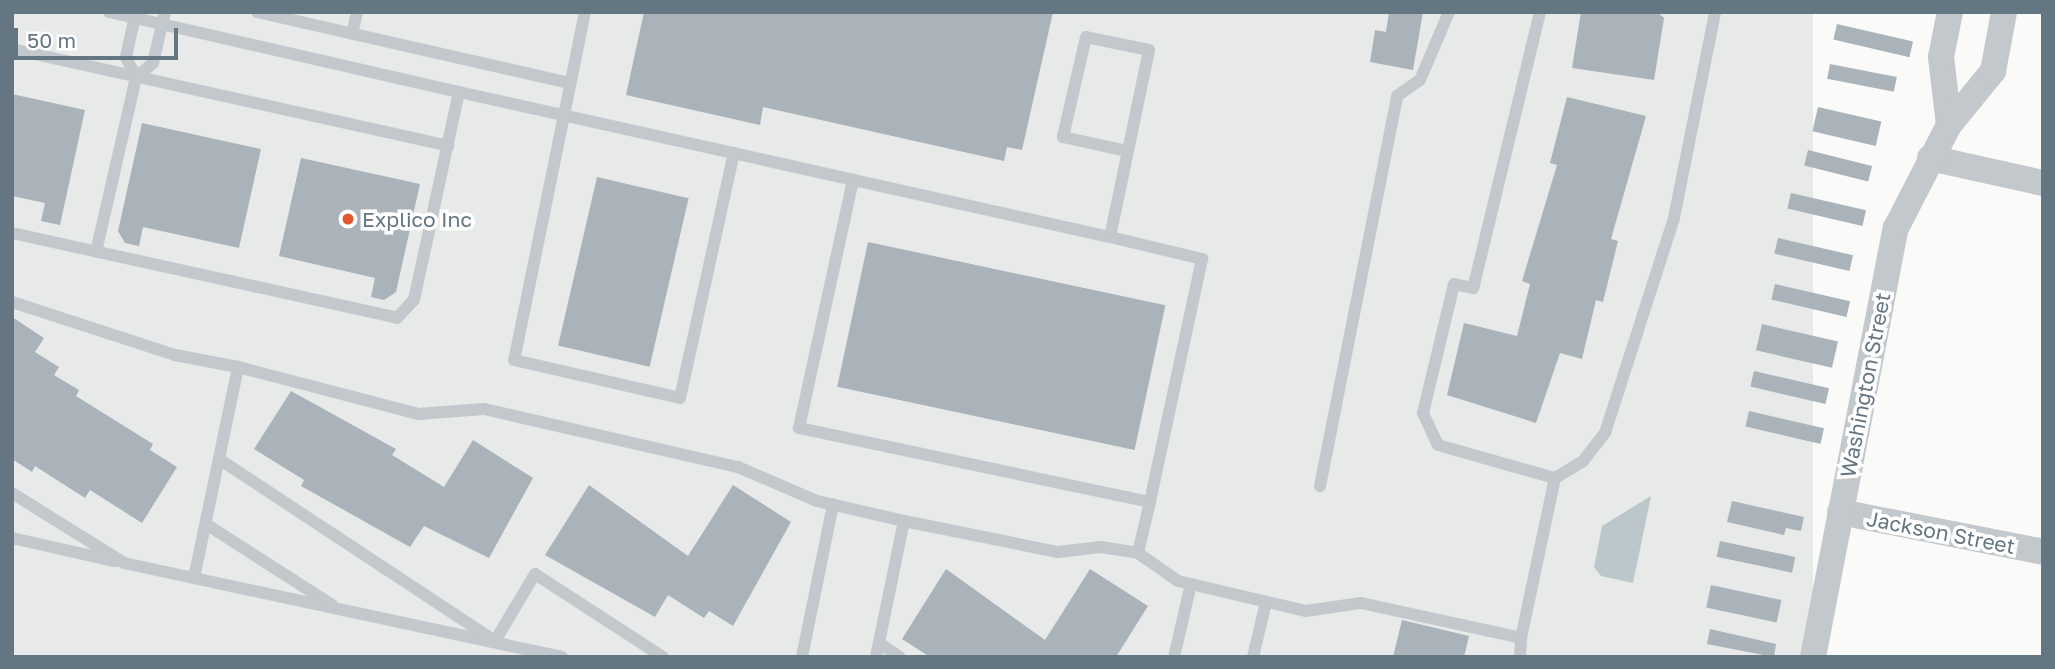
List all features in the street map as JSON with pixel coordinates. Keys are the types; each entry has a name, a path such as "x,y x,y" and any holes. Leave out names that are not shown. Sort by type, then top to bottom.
{"street":[{"path":"1949,125 1941,57 1950,12"},
{"name":"Washington Street","path":"1813,657 1896,228 1949,125 1993,71 2004,12"},
{"path":"1930,158 2043,183"},
{"name":"Jackson Street","path":"1840,512 2043,552"}],"lane":[{"path":"110,12 163,18 459,92 1202,259 1138,553"},
{"path":"257,12 570,83"},
{"path":"352,34 357,12"},
{"path":"585,12 514,360 680,398 734,153"},
{"path":"1320,486 1397,96 1420,80 1449,12"},
{"path":"1540,12 1472,288 1454,284 1423,413 1438,445 1555,478"},
{"path":"1520,657 1521,638 1555,478 1583,461 1605,433 1674,218 1715,12"},
{"path":"136,15 126,57 136,77"},
{"path":"96,252 136,77 153,63 163,18"},
{"path":"1110,237 1149,50 1086,37 1063,137 1127,151"},
{"path":"12,49 447,145"},
{"path":"12,233 397,318 415,300 459,92"},
{"path":"853,180 799,428 1150,502"},
{"path":"12,302 175,355 238,367 418,414 484,409 738,467 833,504 904,520 1058,552 1101,547 1138,553 1191,584 1306,611 1361,603 1521,638"},
{"path":"194,579 238,367"},
{"path":"219,460 495,641"},
{"path":"12,493 124,563"},
{"path":"802,657 833,504"},
{"path":"876,657 904,520"},
{"path":"206,524 341,611"},
{"path":"12,538 562,657"},
{"path":"495,641 536,574 663,657"},
{"path":"1174,657 1191,584"},
{"path":"1253,657 1266,602"},
{"path":"879,643 900,657"}],"shaded area":[{"path":"12,12 1813,12 1813,657 12,657"},
{"path":"1651,496 1633,583 1601,576 1594,567 1602,526"}],"building":[{"path":"644,12 1053,12 1022,150 1007,147 1004,161 763,107 760,125 626,95"},
{"path":"1389,12 1423,12 1413,70 1370,62 1375,30 1386,32"},
{"path":"1581,12 1657,12 1664,18 1654,80 1572,68"},
{"path":"1837,24 1913,42 1909,57 1833,40"},
{"path":"1830,64 1897,77 1894,92 1827,79"},
{"path":"12,94 85,110 60,225 41,221 45,203 12,196"},
{"path":"1567,97 1646,116 1611,239 1618,241 1603,302 1596,300 1582,359 1560,353 1536,423 1447,395 1464,323 1517,336 1530,284 1522,281 1557,165 1550,163"},
{"path":"1818,107 1881,122 1876,146 1812,131"},
{"path":"142,123 261,149 239,248 143,227 139,246 125,243 118,231"},
{"path":"1808,150 1872,166 1868,181 1804,166"},
{"path":"301,158 420,184 396,292 384,300 371,297 375,278 279,256"},
{"path":"597,177 689,198 650,367 558,346"},
{"path":"1791,193 1866,210 1862,226 1787,209"},
{"path":"1778,238 1853,255 1849,271 1774,254"},
{"path":"868,242 1165,305 1135,450 837,387"},
{"path":"1775,284 1850,301 1846,317 1771,300"},
{"path":"12,317 44,338 35,352 59,367 54,375 79,390 76,396 153,444 150,450 177,467 142,523 90,490 85,498 35,466 32,472 12,459"},
{"path":"1762,324 1838,342 1832,368 1756,350"},
{"path":"1754,371 1829,388 1825,404 1750,387"},
{"path":"291,391 396,449 392,455 444,487 473,440 533,478 489,558 424,526 410,547 301,486 304,480 254,449"},
{"path":"1749,411 1824,428 1820,444 1745,427"},
{"path":"589,485 688,556 733,485 791,522 733,626 709,611 704,618 668,595 655,617 545,555"},
{"path":"1732,501 1804,517 1801,531 1786,528 1784,535 1727,522"},
{"path":"1720,541 1795,557 1792,573 1717,557"},
{"path":"946,569 1045,640 1090,569 1148,606 1116,657 930,657 902,639"},
{"path":"1711,585 1781,600 1777,622 1706,607"},
{"path":"1402,620 1469,636 1464,657 1393,657"},
{"path":"1710,629 1776,644 1774,657 1707,644"}],"place":[{"name":"Explico Inc","path":"348,219"}]}
